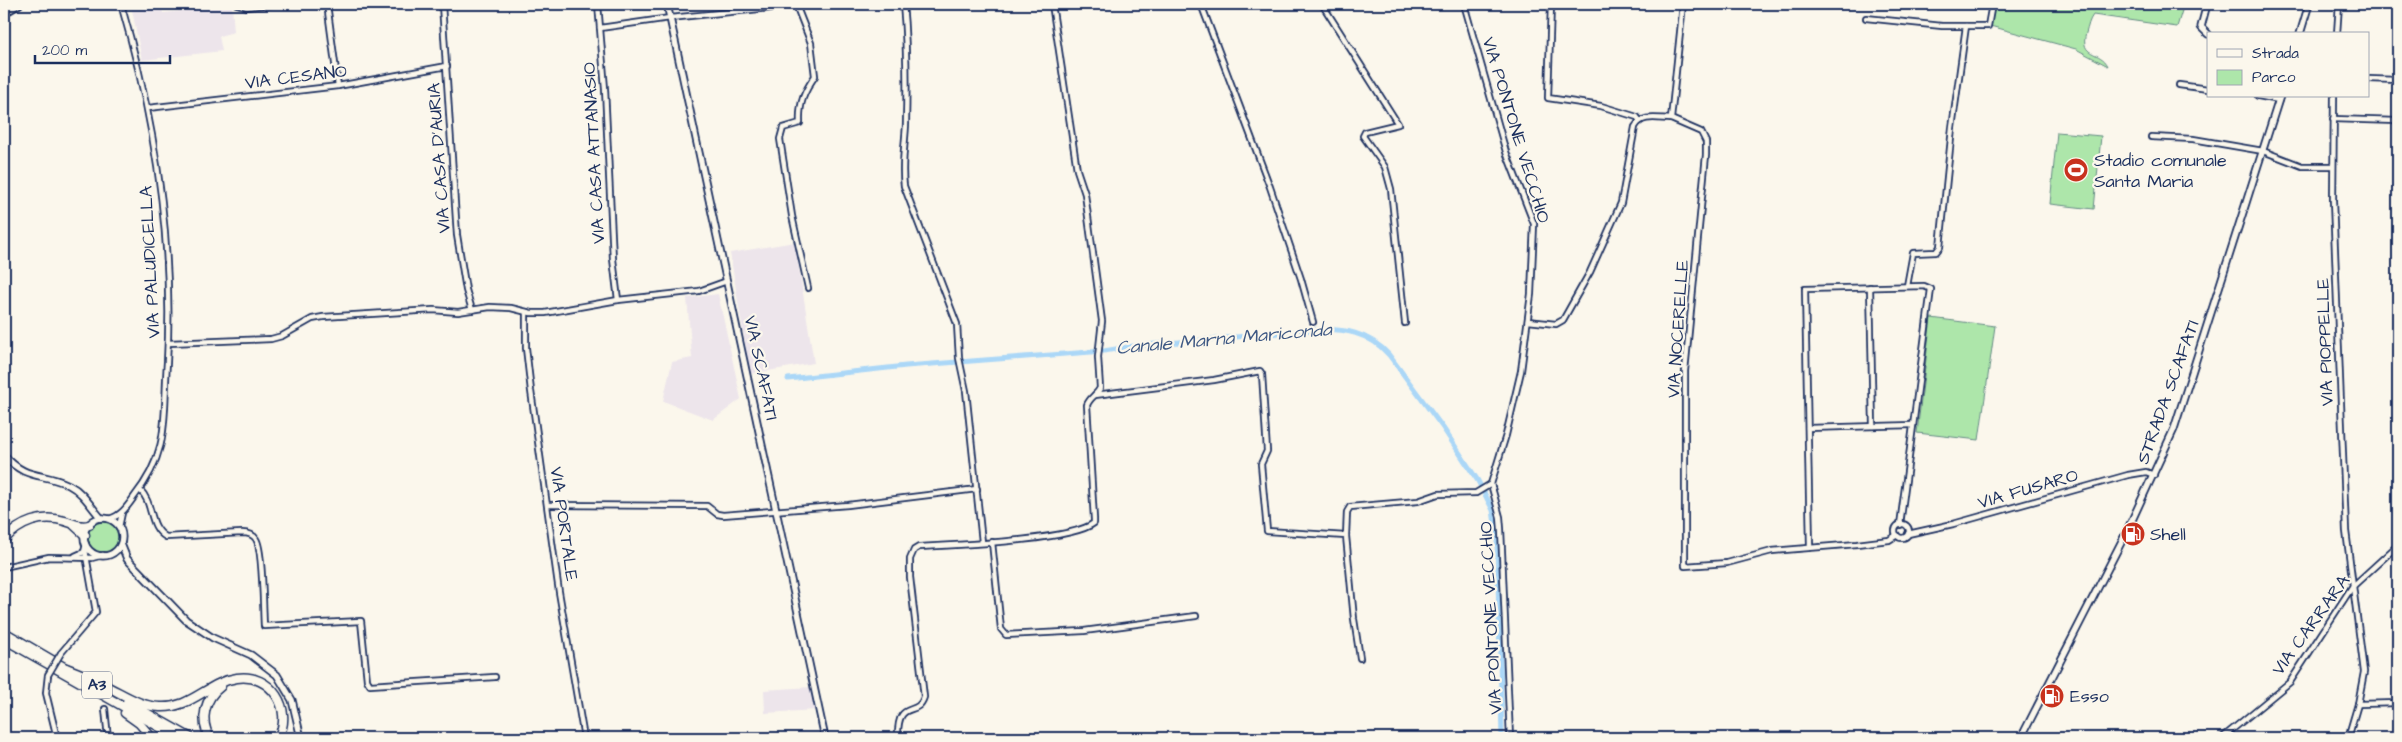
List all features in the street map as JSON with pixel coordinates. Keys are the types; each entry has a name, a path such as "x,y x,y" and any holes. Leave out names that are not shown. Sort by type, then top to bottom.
{"highway":[{"path":"4,540 24,524 38,519 52,518 72,524 90,524"},
{"path":"72,524 85,535"},
{"name":"A3","path":"4,632 179,738"},
{"name":"A3","path":"4,639 191,738"},
{"name":"A3","path":"64,670 136,702 159,707 182,704 220,682 236,678 254,679 267,685 274,691 282,706 284,721 278,738"},
{"name":"A3","path":"64,670 130,716 152,738"},
{"path":"210,738 206,728 206,706 216,690 229,680"}],"main road":[{"path":"4,12 19,4"}],"street":[{"name":"VIA PALUDICELLA","path":"119,527 123,512 155,466 164,437 169,343 166,227 157,156 148,108 121,4"},
{"path":"238,4 247,7 273,4"},
{"path":"327,4 338,86"},
{"name":"VIA CASA D'AURIA","path":"442,4 457,234 463,274 472,310"},
{"name":"VIA CASA ATTANASIO","path":"598,4 606,97 613,259 618,300"},
{"name":"VIA SCAFATI","path":"667,4 825,738"},
{"path":"600,28 768,5 811,4"},
{"path":"902,4 905,29 907,100 902,172 904,186 957,324 959,358 977,489 982,542"},
{"path":"1052,4 1077,170 1085,194 1102,321 1098,357 1100,388 1094,396"},
{"path":"1201,4 1270,188 1301,279 1313,322"},
{"path":"1322,4 1398,124 1365,132 1363,136 1385,167 1391,189 1405,324"},
{"name":"VIA PONTONE VECCHIO","path":"1464,4 1506,152 1534,224 1531,294 1521,371 1506,435 1489,485 1500,517 1501,529 1510,738"},
{"path":"1528,321 1556,324 1563,320 1590,272 1622,203 1635,128 1640,121 1638,117 1601,106 1548,98 1551,4"},
{"path":"1671,120 1683,4"},
{"path":"1866,18 1942,26 1988,26 1992,4"},
{"path":"2207,4 2201,27 2207,33"},
{"path":"2301,32 2309,4"},
{"path":"2337,32 2339,4"},
{"path":"796,5 811,43 815,76 803,93 799,108 800,123 783,128 780,139 792,216 808,288"},
{"path":"1907,286 1914,253 1936,252 1940,247 1951,137 1966,26"},
{"name":"VIA CESANO","path":"148,108 338,86 447,66"},
{"path":"2370,79 2398,80"},
{"path":"2179,85 2207,89"},
{"name":"STRADA SCAFATI","path":"2021,737 2154,475 2174,429 2279,98"},
{"name":"VIA PIOPPELLE","path":"2334,98 2332,166 2346,531 2363,662 2358,704 2348,738"},
{"name":"VIA NOCERELLE","path":"1640,121 1645,118 1671,120 1697,129 1706,142 1685,371 1685,562"},
{"path":"2333,119 2398,121"},
{"path":"2151,137 2193,139 2263,151 2302,166 2332,166"},
{"path":"169,343 271,339 282,336 312,319 322,317 433,310 458,312 505,307 526,312 545,313 618,300 693,292 727,281"},
{"path":"1870,286 1873,426"},
{"path":"1810,547 1805,289 1926,286 1931,291 1900,525 1896,529 1897,536"},
{"name":"VIA PORTALE","path":"526,312 527,358 559,592 584,738"},
{"path":"898,738 897,722 901,714 919,704 924,697 910,577 911,552 919,547 1060,536 1094,524 1087,405 1089,398 1214,380 1260,371 1262,374 1267,450 1261,464 1267,530 1346,536"},
{"path":"1808,428 1913,425"},
{"path":"4,455 14,465 28,473 70,486 82,494 90,507 102,518 109,519 119,527 122,535 121,544 127,558 186,620 213,638 251,655 277,675 292,700 301,738"},
{"name":"VIA FUSARO","path":"1685,562 1685,566 1727,563 1772,551 1890,540 1897,536 1903,538 1908,534 1953,524 2128,475 2146,472 2154,475"},
{"path":"1360,658 1354,619 1346,536 1347,512 1350,507 1418,501 1438,494 1476,493 1489,485"},
{"path":"548,505 707,506 723,516 777,512 977,489"},
{"path":"140,490 147,497 156,528 166,537 242,533 256,538 259,552 264,626 361,621 367,680 370,686 495,677"},
{"path":"56,738 46,693 48,675 61,653 96,612 86,558 85,535 90,524 90,507"},
{"name":"VIA PALUDICELLA","path":"109,519 123,512"},
{"path":"90,524 102,518"},
{"path":"1900,525 1908,527 1908,534"},
{"path":"992,542 1001,629 1006,635 1084,631 1196,616"},
{"path":"4,567 49,556 86,558 100,556 112,553 121,544"},
{"name":"VIA CARRARA","path":"2222,738 2290,682 2352,587 2398,545"},
{"path":"86,547 100,556"},
{"path":"72,557 81,554 86,547"},
{"path":"112,553 127,558"},
{"path":"89,567 90,562 100,556"},
{"path":"2358,704 2398,703"},
{"path":"105,709 108,738"},
{"path":"2000,738 2021,737"}],"shaded area":[{"path":"161,4 163,13 232,6 234,32 219,36 222,51 142,60 131,5"},
{"path":"544,4 593,4 544,9"},
{"path":"795,242 814,363 750,374 730,253"},
{"path":"718,294 741,399 713,420 663,401 672,362 692,358 687,298"},
{"path":"811,687 817,710 765,713 764,690"}],"green space":[{"path":"1993,4 2184,4 2177,27 2093,15 2086,33 2086,46 2088,50 2105,61 2108,66 2076,49 1990,26"},
{"name":"Stadio comunale Santa Maria","path":"2057,132 2101,136 2094,209 2050,204"},
{"path":"1931,318 1995,326 1979,440 1917,433"},
{"path":"103,522 114,526 118,537 114,548 103,552 92,548 88,537 92,526"}],"waterway":[{"name":"Canale Marna Mariconda","path":"788,379 906,366 1104,351 1134,346 1314,330 1345,331 1364,336 1381,347 1389,355 1443,428 1478,481 1493,510 1497,539 1502,738"}],"place":[{"name":"Stadio comunale Santa Maria","path":"2076,170"},
{"name":"Shell","path":"2133,534"},
{"name":"Esso","path":"2052,696"}]}
